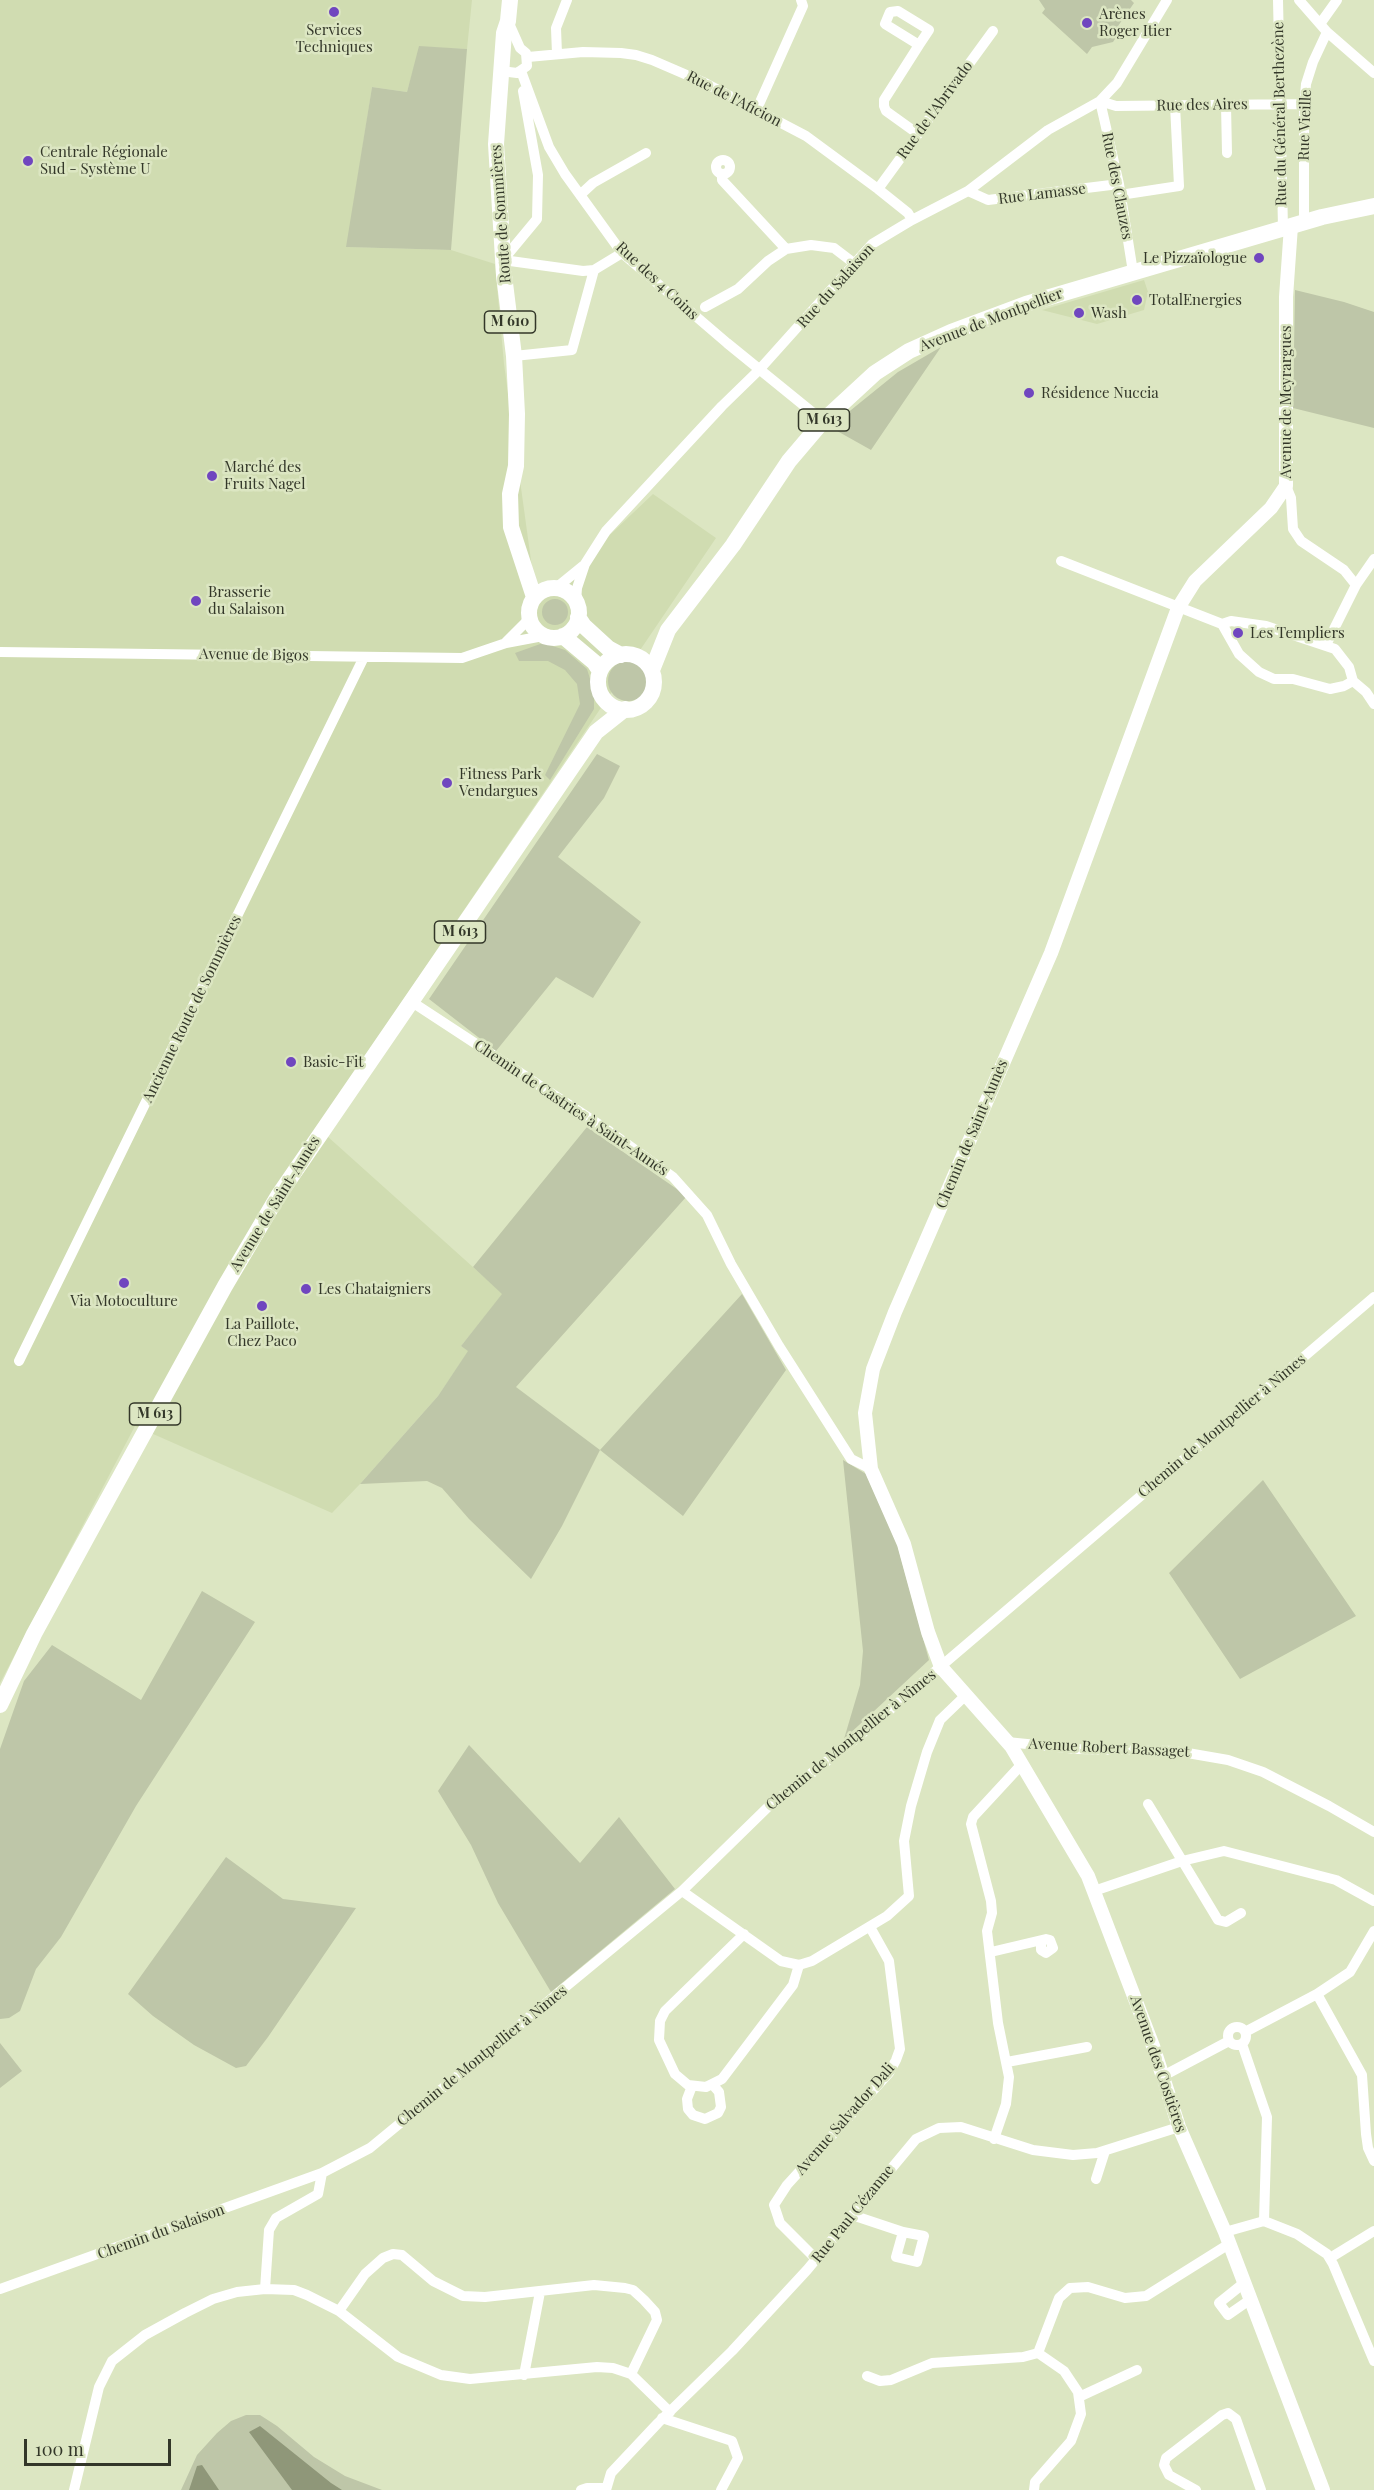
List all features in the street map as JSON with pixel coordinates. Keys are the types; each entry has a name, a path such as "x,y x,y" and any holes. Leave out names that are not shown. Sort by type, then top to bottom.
{"main road":[{"name":"M 610","path":"503,0 501,21 506,27"},
{"name":"M 610","path":"506,27 510,0"},
{"name":"Route de Sommières","path":"506,27 496,144 504,260 514,356 517,424 516,466 510,494 511,527 525,571 546,591"},
{"name":"M 613","path":"1292,226 1374,206"},
{"name":"Avenue de Montpellier","path":"626,654 644,649 668,630 733,545 789,461 823,421 875,373 909,351 951,332 1026,304 1292,226"},
{"path":"563,636 594,662 600,672 600,689 610,704 625,710 636,708 650,696 654,688 652,670 646,662 608,648 584,626 577,609 571,595 546,591 528,612 529,620 534,629 543,636 550,638 563,636 573,629 577,609"},
{"name":"Avenue de Montpellier","path":"652,670 668,630"},
{"path":"600,672 605,664 626,654"},
{"name":"Avenue de Saint-Aunès","path":"596,732 602,710 600,689"},
{"name":"Avenue de Saint-Aunès","path":"0,1705 34,1634 225,1286 295,1170 596,732 625,710"}],"street":[{"path":"557,54 556,28 567,0"},
{"path":"756,111 803,6 801,0"},
{"name":"Rue du Salaison","path":"577,609 577,588 585,564 609,527 722,406 759,370 872,244 968,190 1042,134 1100,101 1117,83 1167,0"},
{"name":"Rue du Général Berthezène","path":"1278,0 1281,104 1292,226"},
{"path":"1299,0 1324,28 1374,74"},
{"name":"Rue Vieille","path":"1292,226 1306,84 1324,28 1337,0"},
{"path":"501,71 521,72 527,66 528,57 506,27"},
{"name":"Rue de l'Abrivado","path":"878,189 993,31"},
{"path":"918,134 886,111 884,100 919,45"},
{"path":"502,54 513,47 520,48"},
{"name":"Rue de l'Aficion","path":"528,57 583,52 636,55 703,82 806,136 878,189 908,213 912,220"},
{"path":"504,260 537,219 538,176 521,72"},
{"name":"Rue des 4 Coins","path":"521,72 549,147 565,174 622,253 759,370 823,421"},
{"name":"Rue des Aires","path":"1100,101 1116,106 1304,104"},
{"name":"Rue des Clauzes","path":"1100,101 1119,189 1132,272"},
{"name":"Rue Lamasse","path":"968,190 988,200 1179,186 1175,105"},
{"path":"1226,105 1227,153"},
{"path":"580,195 593,183 646,153"},
{"path":"722,174 722,180 786,249"},
{"name":"Avenue de Meyrargues","path":"1178,608 1195,581 1271,508 1286,486 1286,297 1292,226"},
{"path":"705,307 738,289 768,261 786,249 811,245 834,248 855,264"},
{"path":"504,260 583,271 594,270 622,253"},
{"path":"514,356 572,350 594,270"},
{"path":"1286,486 1290,498 1293,529 1301,541 1344,570 1356,585"},
{"path":"1326,645 1356,585 1374,559"},
{"path":"1061,561 1222,624 1231,621 1266,626 1335,649 1344,658 1353,681 1366,692 1374,704"},
{"name":"Rue du Salaison","path":"546,591 585,564"},
{"name":"Chemin de Saint-Aunès","path":"941,1666 928,1632 904,1544 872,1469 866,1413 873,1369 900,1301 1051,953 1178,608"},
{"name":"Avenue de Bigos","path":"506,643 529,620"},
{"path":"1222,624 1239,654 1259,672 1274,679 1293,680 1330,688 1344,686 1353,681"},
{"name":"Avenue de Bigos","path":"0,651 462,658 506,643 543,636"},
{"name":"Ancienne Route de Sommières","path":"19,1361 364,657"},
{"name":"Chemin de Castries à Saint-Aunés","path":"412,1002 609,1131 673,1176 707,1215 731,1264 779,1346 851,1459 872,1469"},
{"name":"Chemin de Montpellier à Nîmes","path":"322,2173 370,2148 682,1891 768,1807 858,1737 1374,1297"},
{"name":"Avenue des Costières","path":"941,1666 1007,1742 1088,1876 1163,2076 1179,2127 1227,2238 1323,2490"},
{"path":"682,1891 782,1961 800,1965 812,1961 888,1916 909,1896 904,1841 911,1806 940,1720 966,1695"},
{"name":"Avenue Robert Bassaget","path":"1007,1742 1077,1749 1176,1751 1228,1760 1272,1777 1374,1832"},
{"path":"994,2139 1006,2104 1009,2077 998,2023 987,1926 992,1913 991,1901 972,1828 973,1816 1022,1764"},
{"path":"1148,1804 1218,1920 1226,1922 1241,1913"},
{"path":"1094,1891 1182,1861 1224,1851 1336,1880 1374,1901"},
{"name":"Avenue Salvador Dali","path":"816,2259 780,2223 774,2205 787,2185 889,2073 896,2061 900,2049 889,1961 870,1927"},
{"path":"1245,2032 1317,1994 1350,1972 1374,1931"},
{"path":"744,1934 665,2011 660,2021 659,2040 675,2074 682,2082 692,2086 706,2087 722,2079 793,1985 800,1965"},
{"path":"991,1952 1041,1941"},
{"path":"1317,1994 1362,2075 1366,2134 1368,2148 1374,2161"},
{"path":"1232,2028 1240,2028 1245,2032 1242,2044 1236,2046 1229,2041 1227,2036 1232,2028"},
{"path":"1163,2076 1229,2041"},
{"path":"1242,2044 1267,2117 1264,2221"},
{"path":"1007,2062 1087,2047"},
{"path":"692,2086 687,2099 688,2109 693,2115 705,2119 712,2117 721,2107 719,2092 712,2084"},
{"name":"Rue Paul Cézanne","path":"606,2489 611,2473 732,2351 816,2259 916,2139 939,2128 961,2127 1033,2150 1073,2155 1105,2151 1179,2127"},
{"path":"1096,2179 1105,2151"},
{"path":"265,2289 269,2230 276,2218 318,2194 322,2173"},
{"name":"Chemin du Salaison","path":"0,2289 322,2173"},
{"path":"852,2215 903,2232"},
{"path":"1038,2353 1059,2298 1070,2288 1088,2287 1125,2298 1146,2296 1227,2238 1264,2221 1297,2234 1327,2254 1374,2361"},
{"path":"1330,2258 1374,2231"},
{"path":"339,2311 365,2274 383,2258 393,2254 402,2255 433,2280 452,2292 464,2296 485,2297 594,2285 625,2288 633,2290 644,2300 655,2312 657,2320 631,2374"},
{"path":"1244,2283 1219,2303 1228,2315 1251,2299"},
{"path":"74,2490 92,2410 99,2387 112,2361 146,2335 213,2299 237,2292 265,2289 294,2290 307,2295 339,2311 398,2357 435,2373 470,2379 597,2367 613,2368 631,2374 666,2415 732,2442 738,2458 721,2490"},
{"path":"524,2375 540,2292"},
{"path":"867,2376 880,2381 891,2380 932,2363 1023,2357 1038,2353 1064,2371 1078,2392 1081,2414 1071,2441 1035,2482 1034,2490"},
{"path":"1079,2397 1137,2370"},
{"path":"1196,2490 1169,2475 1164,2466 1166,2458 1222,2415 1228,2413 1236,2419 1261,2490"},
{"path":"581,2490 606,2489"}],"shaded area":[{"path":"0,0 472,0 467,49 420,47 407,92 372,87 347,247 451,250 495,264 504,364 537,604 653,494 716,538 317,1127 503,1294 461,1346 469,1351 438,1396 332,1513 135,1426 0,1683"},
{"name":"Arènes Roger Itier","path":"1039,0 1131,0 1134,3 1116,29 1117,36 1113,42 1092,47 1087,54 1042,13 1045,9"},
{"path":"419,46 467,49 451,250 346,247 372,87 407,92"},
{"path":"1144,280 1148,292 1144,310 1097,324 1042,310"},
{"path":"1295,290 1374,312 1374,428 1293,408"},
{"path":"941,347 871,450 830,427 898,372"},
{"path":"555,599 564,603 568,612 564,621 555,625 546,621 542,612 546,603"},
{"path":"543,643 565,650 587,669 594,692 594,709 550,780 545,775 580,704 577,684 565,670 548,661 519,661 515,653"},
{"path":"628,661 642,667 648,681 642,695 628,701 614,695 608,681 614,667"},
{"path":"597,754 620,766 604,798 558,857 641,922 593,998 556,977 496,1051 429,999"},
{"path":"587,1127 687,1196 516,1387 600,1450 562,1526 531,1579 469,1519 442,1488 427,1481 360,1484 438,1396 468,1351 461,1346 502,1294 473,1267"},
{"path":"742,1294 786,1370 683,1516 600,1450"},
{"path":"843,1460 866,1474 897,1544 929,1660 844,1739 860,1685 863,1651"},
{"path":"1263,1480 1356,1616 1240,1679 1169,1573"},
{"path":"202,1591 255,1622 136,1806 61,1937 36,1969 20,2011 9,2018 0,2019 0,1749 24,1681 52,1645 141,1700"},
{"path":"469,1745 580,1863 619,1817 675,1889 551,1992 498,1903 471,1845 438,1791"},
{"path":"226,1857 283,1899 356,1908 268,2037 246,2066 236,2068 194,2045 153,2016 128,1994"},
{"path":"0,2043 22,2071 0,2088"},
{"path":"246,2415 260,2415 314,2457 345,2476 382,2490 181,2490 197,2455 231,2421"},
{"path":"260,2426 342,2490 292,2490 249,2432"},
{"path":"202,2465 219,2490 189,2490 197,2466"}],"place":[{"name":"Services Techniques","path":"334,12"},
{"name":"Arènes Roger Itier","path":"1087,23"},
{"name":"Centrale Régionale Sud - Système U","path":"28,161"},
{"name":"Le Pizzaïologue","path":"1259,258"},
{"name":"TotalEnergies","path":"1137,300"},
{"name":"Wash","path":"1079,313"},
{"name":"Résidence Nuccia","path":"1029,393"},
{"name":"Marché des Fruits Nagel","path":"212,476"},
{"name":"Brasserie du Salaison","path":"196,601"},
{"name":"Les Templiers","path":"1238,633"},
{"name":"Fitness Park Vendargues","path":"447,783"},
{"name":"Basic-Fit","path":"291,1062"},
{"name":"Via Motoculture","path":"124,1283"},
{"name":"Les Chataigniers","path":"306,1289"},
{"name":"La Paillote, Chez Paco","path":"262,1306"}]}
